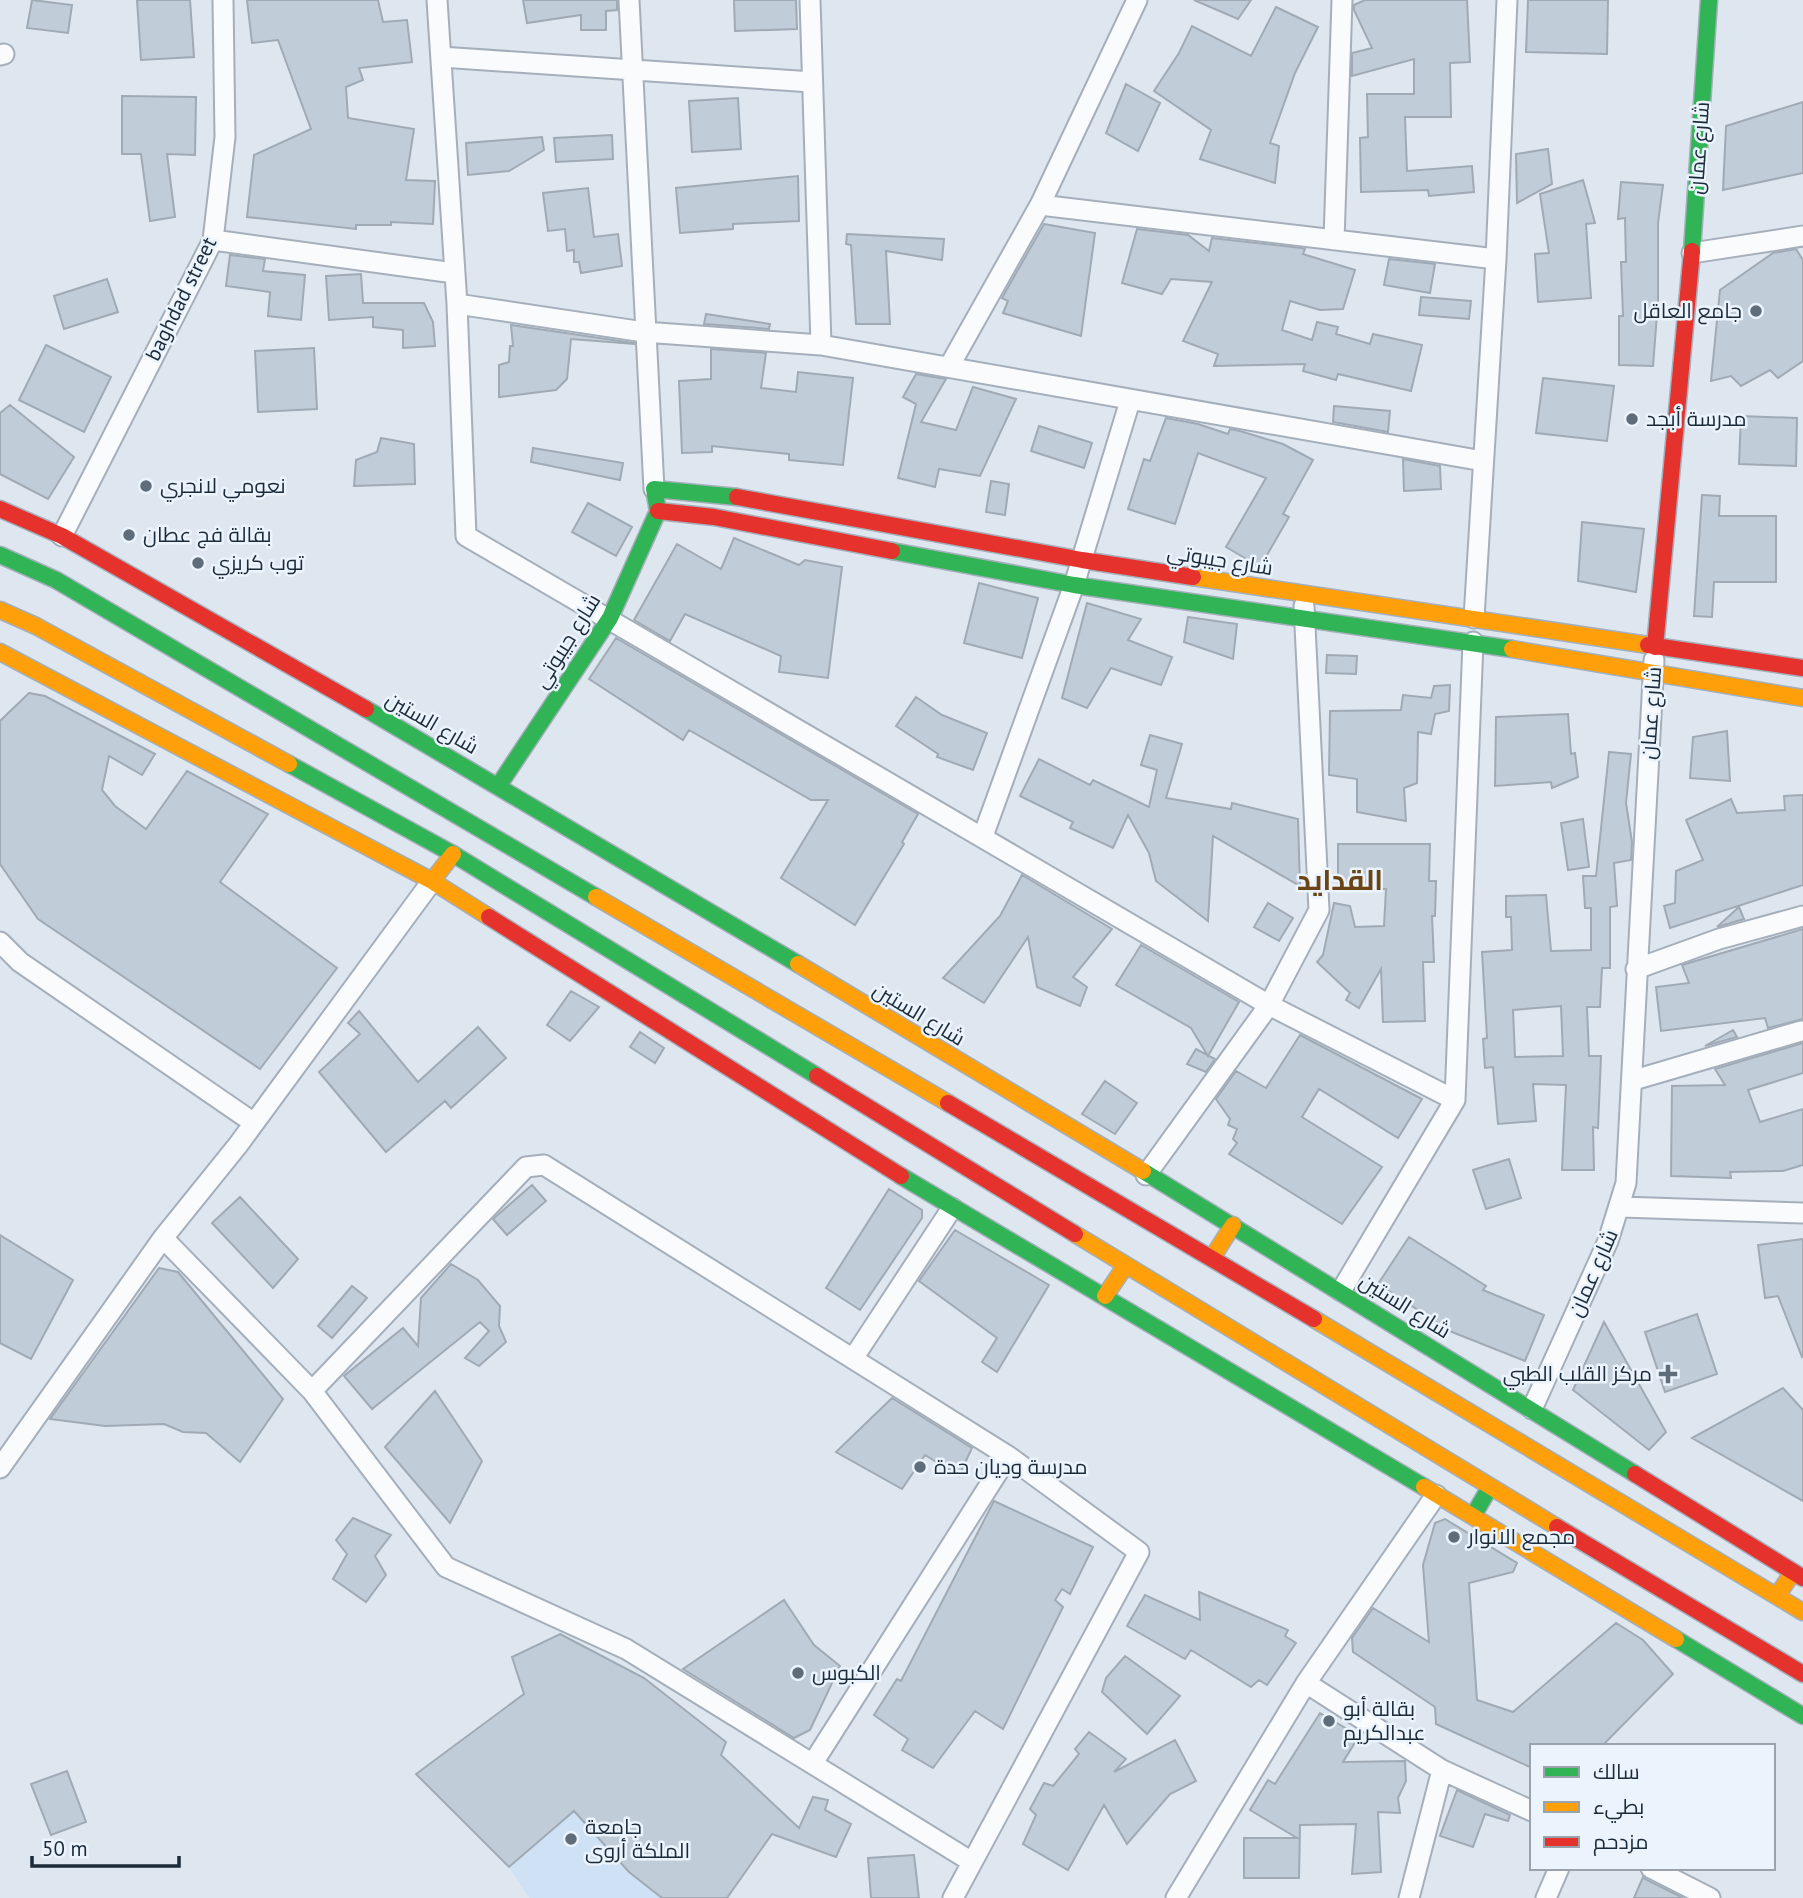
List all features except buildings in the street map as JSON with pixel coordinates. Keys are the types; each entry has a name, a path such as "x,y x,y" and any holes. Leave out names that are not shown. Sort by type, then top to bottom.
{"main road":[{"name":"شارع عمان","path":"1655,648 1692,253 1709,0"},
{"name":"شارع جيبوتي","path":"654,489 719,494 1082,560 1304,595 1474,618 1655,648 1803,668"},
{"path":"654,489 658,511 714,517 1074,585 1474,642 1653,675 1803,698"},
{"name":"شارع الستين","path":"0,509 62,536 499,785 1233,1225 1798,1575"},
{"name":"شارع جيبوتي","path":"499,785 610,618 658,511"},
{"path":"0,555 56,580 1212,1258 1803,1612"},
{"path":"0,610 36,626 453,854 1490,1487 1803,1674"},
{"path":"1474,618 1474,642"},
{"path":"0,652 432,881 952,1208 1105,1296 1803,1716"},
{"path":"432,881 453,854"},
{"path":"1212,1258 1233,1225"},
{"path":"1105,1296 1126,1265"},
{"path":"1473,1516 1490,1487"},
{"path":"1777,1596 1798,1575"}],"street":[{"name":"baghdad street","path":"62,536 213,240 225,137 223,0"},
{"path":"437,0 457,304 466,536 1269,1005 1455,1100"},
{"path":"629,0 635,71 644,332 654,489"},
{"path":"810,0 821,345"},
{"path":"950,365 1040,205 1137,0"},
{"path":"1334,240 1342,0"},
{"path":"1474,618 1496,259 1507,0"},
{"path":"441,57 812,82"},
{"path":"1040,205 1496,259"},
{"path":"1692,253 1803,236"},
{"path":"213,240 454,273"},
{"path":"457,304 644,332 821,345 950,365 1130,401 1483,461"},
{"path":"983,836 1074,585 1130,401"},
{"path":"1146,1175 1269,1005 1319,910 1304,595"},
{"path":"1341,1291 1455,1100 1474,642"},
{"name":"شارع عمان","path":"1532,1409 1621,1207 1630,1146 1636,970 1655,648"},
{"path":"0,1468 163,1238 254,1123 432,881"},
{"path":"1636,970 1719,939 1803,916"},
{"path":"0,942 20,962 254,1123"},
{"path":"1634,1080 1801,1031"},
{"path":"312,1391 526,1167 544,1165 1008,1456 1139,1552 953,1898"},
{"path":"1621,1207 1803,1213"},
{"path":"854,1357 952,1208"},
{"path":"163,1238 312,1391 446,1567 626,1649 972,1862"},
{"path":"813,1763 1008,1456"},
{"path":"1176,1898 1306,1684 1436,1495"},
{"path":"1306,1684 1443,1770 1530,1810"},
{"path":"1409,1898 1443,1770"},
{"path":"1546,1898 1558,1870"},
{"path":"1655,1870 1710,1898"}],"shaded area":[{"name":"جامعة الملكة أروى","path":"574,1811 662,1898 529,1898 509,1867"}],"traffic: fast":[{"path":"1692,251 1709,0"},
{"path":"499,785 610,618 658,511 654,489 737,497"},
{"path":"892,551 1074,585 1512,649"},
{"path":"0,555 56,580 596,897"},
{"path":"366,709 798,964"},
{"path":"289,764 453,854 817,1076"},
{"path":"1143,1171 1635,1474"},
{"path":"901,1176 1424,1487"},
{"path":"1473,1516 1490,1487"},
{"path":"1676,1639 1803,1716"}],"traffic: slow":[{"path":"1193,577 1648,645"},
{"path":"0,610 36,626 289,764"},
{"path":"1512,649 1803,698"},
{"path":"0,652 432,881 489,917"},
{"path":"432,881 453,854"},
{"path":"596,897 948,1103"},
{"path":"798,964 1143,1171"},
{"path":"1212,1258 1233,1225"},
{"path":"1075,1234 1557,1527"},
{"path":"1105,1296 1126,1265"},
{"path":"1314,1319 1803,1612"},
{"path":"1424,1487 1676,1639"},
{"path":"1777,1596 1793,1572"}],"traffic: jam":[{"path":"1655,647 1692,251"},
{"path":"737,497 1082,560 1193,577"},
{"path":"0,509 62,536 366,709"},
{"path":"658,511 714,517 892,551"},
{"path":"1648,645 1803,668"},
{"path":"489,917 901,1176"},
{"path":"817,1076 1075,1234"},
{"path":"948,1103 1314,1319"},
{"path":"1635,1474 1803,1578"},
{"path":"1557,1527 1803,1674"}],"place":[{"name":"جامع العاقل","path":"1756,311"},
{"name":"مدرسة أبجد","path":"1632,419"},
{"name":"نعومي لانجري","path":"146,486"},
{"name":"بقالة فج عطان","path":"129,535"},
{"name":"توب كريزي","path":"198,563"},
{"name":"مركز القلب الطبي","path":"1668,1374"},
{"name":"مدرسة وديان حدة","path":"920,1467"},
{"name":"مجمع الانوار","path":"1454,1537"},
{"name":"الكبوس","path":"798,1673"},
{"name":"بقالة أبو عبدالكريم","path":"1329,1721"},
{"name":"جامعة الملكة أروى","path":"571,1839"}],"district":[{"name":"القدايد","path":"1340,880"}]}
